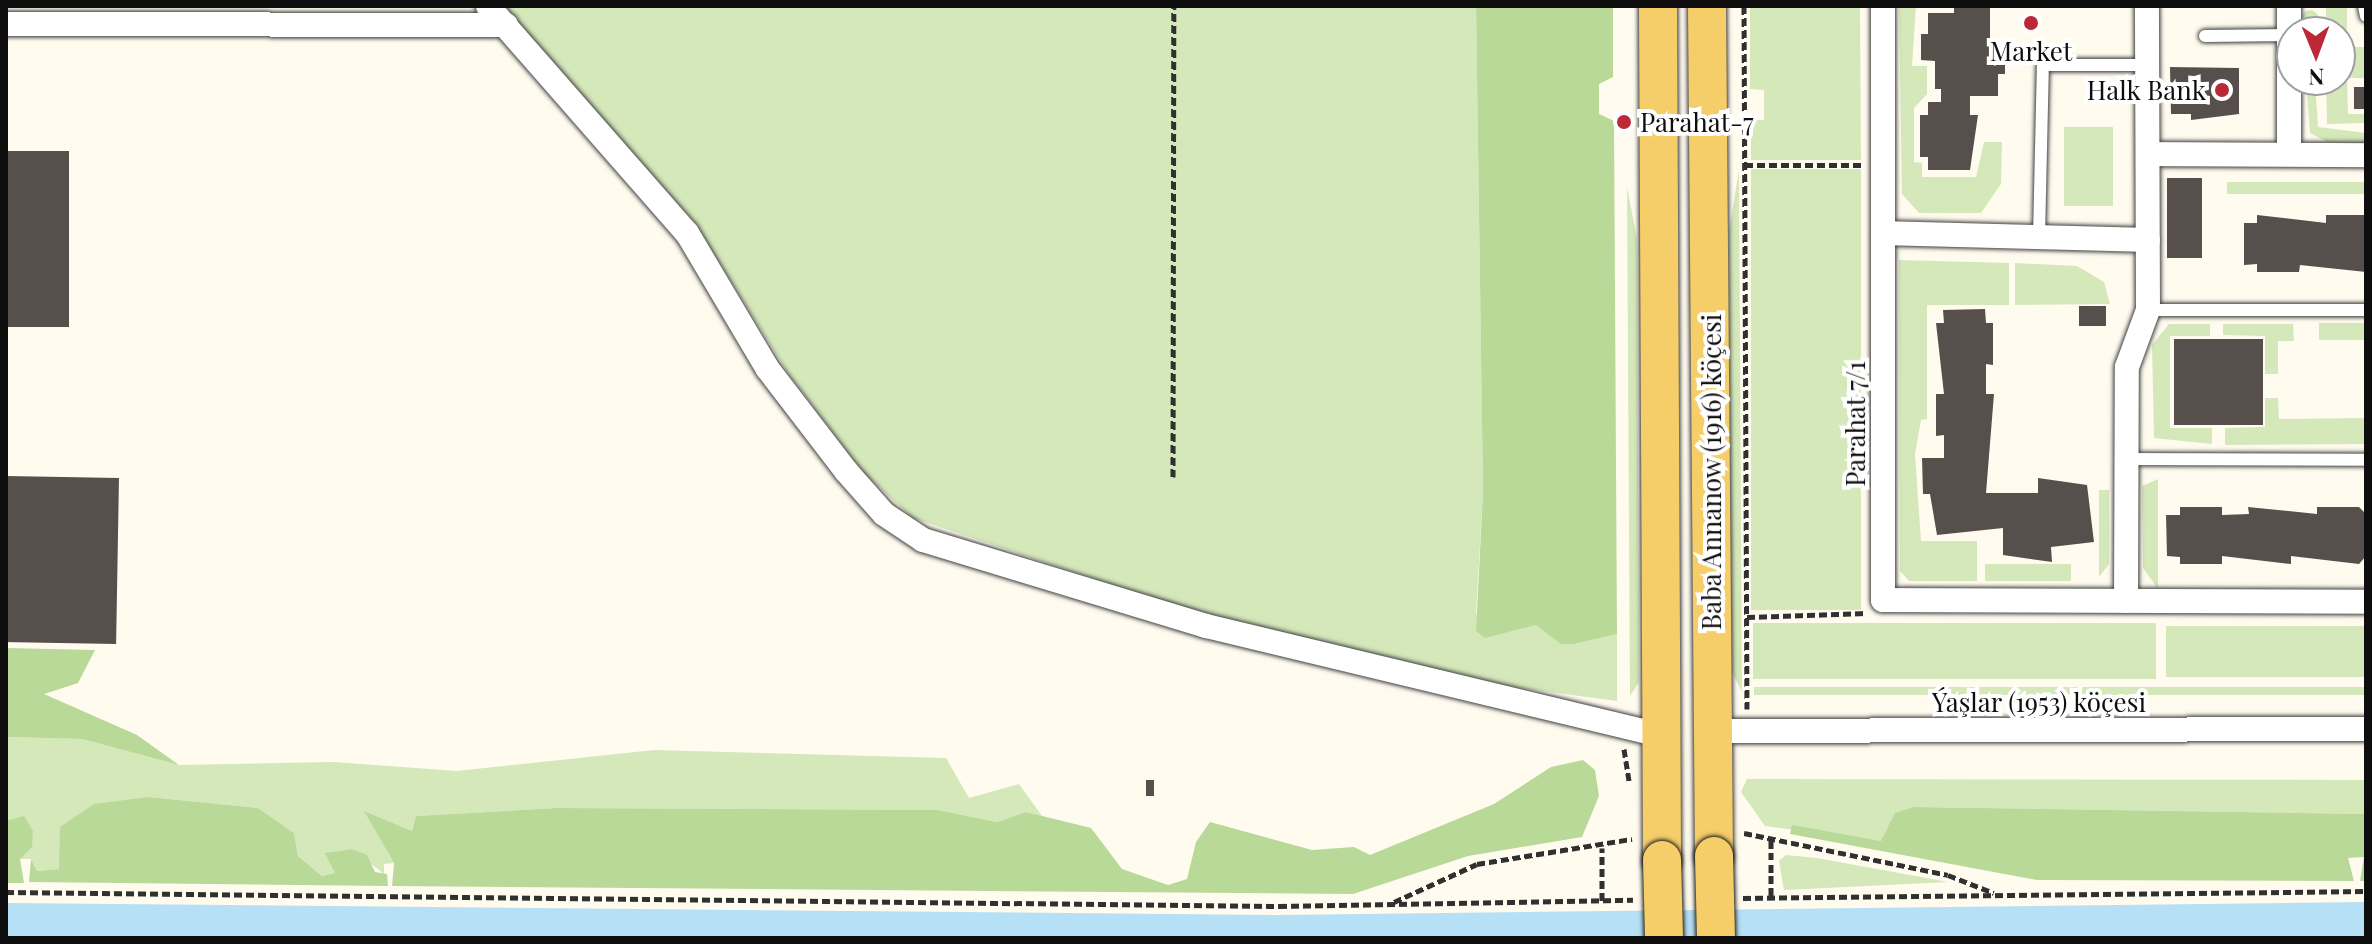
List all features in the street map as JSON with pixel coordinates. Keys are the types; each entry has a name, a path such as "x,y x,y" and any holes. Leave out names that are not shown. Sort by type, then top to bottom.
{"main road":[{"name":"Baba Annanow (1916) köçesi","path":"1658,6 1661,735 1647,849 1664,938"},
{"name":"Baba Annanow (1916) köçesi","path":"1707,6 1713,731 1727,844 1716,938"}],"street":[{"path":"488,6 687,233 767,368 846,471 884,514 923,540 1206,626 1661,735"},
{"name":"Parahat 7/1","path":"1883,6 1883,600 2366,602"},
{"path":"2126,601 2127,367 2148,310 2147,6"},
{"path":"6,24 506,25"},
{"path":"2289,96 2289,153"},
{"path":"2148,154 2366,155"},
{"path":"1883,233 2148,240"},
{"name":"Ýaşlar (1953) köçesi","path":"1713,731 2366,729"}],"lane":[{"path":"2364,6 2366,16"},
{"path":"2205,36 2276,35"},
{"path":"2039,237 2043,65 2148,65"},
{"path":"2148,310 2366,310"},
{"path":"2126,459 2366,460"}],"path":[{"path":"1171,6 1173,477"},
{"path":"1744,6 1748,693"},
{"path":"1745,165 1861,165"},
{"path":"1747,617 1863,616"},
{"path":"1727,844 1771,840 1948,875 1996,895"},
{"path":"1771,840 1771,898"},
{"path":"1394,902 1477,864 1602,848 1647,849"},
{"path":"1602,848 1602,901"},
{"path":"1725,899 2366,891"},
{"path":"6,892 1394,902 1648,900"}],"green space":[{"path":"503,6 1476,6 1483,492 1476,614 1494,635 1536,625 1574,644 1617,634 1617,701 1512,687 1206,616 913,518 864,473 788,373 696,224"},
{"path":"1476,6 1613,6 1613,77 1599,84 1599,114 1614,121 1617,634 1574,644 1561,644 1536,625 1485,638 1476,631 1483,492"},
{"path":"1750,6 1860,6 1861,160 1751,160 1751,120 1764,120 1764,90 1750,89"},
{"path":"1899,6 1916,6 1912,66 1927,66 1927,94 1914,108 1914,162 1922,163 1922,177 1976,177 1984,142 2002,142 2001,184 1981,213 1919,213 1902,194"},
{"path":"2326,6 2347,6 2347,16 2326,16"},
{"path":"2310,10 2318,16 2302,16"},
{"path":"2356,47 2366,47 2366,78 2356,78"},
{"path":"2307,96 2316,96 2318,127 2366,133 2366,143 2327,142 2310,133"},
{"path":"2326,96 2348,96 2348,114 2366,114 2366,123 2327,124"},
{"path":"2064,127 2113,127 2113,206 2064,206"},
{"path":"1751,169 1861,169 1861,610 1751,610"},
{"path":"1739,170 1742,692 1731,670 1729,231"},
{"path":"2227,182 2366,182 2366,194 2227,194"},
{"path":"1627,187 1637,239 1639,682 1630,696"},
{"path":"1899,260 2009,263 2009,305 1927,305 1927,419 1921,420 1915,454 1921,541 1977,541 1977,581 1909,581 1900,571"},
{"path":"2015,263 2077,266 2104,282 2110,304 2015,305"},
{"path":"2319,323 2366,323 2366,340 2319,340"},
{"path":"2169,324 2210,324 2210,336 2170,336 2170,428 2212,428 2212,444 2154,438 2152,345"},
{"path":"2223,324 2293,324 2294,341 2278,341 2278,374 2265,374 2265,336 2223,335"},
{"path":"2265,398 2278,398 2279,419 2366,418 2366,444 2225,445 2225,428 2265,427"},
{"path":"2158,479 2158,589 2143,568 2142,486"},
{"path":"2099,490 2109,490 2109,564 2099,577"},
{"path":"1985,564 2071,564 2071,581 1985,581"},
{"path":"1753,623 2156,623 2156,679 1753,679"},
{"path":"2166,626 2366,626 2366,677 2166,677"},
{"path":"6,648 95,650 78,683 44,694 137,735 179,765 82,739 6,737"},
{"path":"1754,687 2366,687 2366,695 1754,695"},
{"path":"6,737 82,739 179,765 334,762 457,771 654,750 946,758 969,798 1019,784 1042,816 1026,812 997,822 938,810 556,808 416,816 412,831 365,812 394,863 384,864 384,874 352,849 326,853 336,873 322,876 298,856 294,833 258,808 149,797 59,869 37,871 31,859 20,859 6,821"},
{"path":"1583,760 1595,770 1599,796 1582,837 1468,856 1353,894 392,886 394,863 364,811 412,831 416,816 556,808 938,810 997,822 1026,812 1091,828 1122,869 1168,885 1187,879 1196,842 1210,822 1312,850 1354,847 1370,855 1494,804 1551,767"},
{"path":"1747,779 2366,780 2366,814 1914,807 1881,841 1765,826 1741,792"},
{"path":"149,797 258,808 294,833 298,856 322,876 335,873 325,853 352,849 367,855 375,872 387,874 388,886 29,882 31,859 37,871 59,869 60,827 94,804"},
{"path":"1914,807 2366,814 2366,881 2360,881 2364,857 2348,858 2354,881 2037,880 1790,834 1792,825 1881,841 1895,813"},
{"path":"24,816 33,831 32,847 20,859 24,883 6,883 6,821"},
{"path":"1786,855 1948,882 1784,890 1779,861"}],"water":[{"path":"2366,902 2366,938 6,938 6,903 1279,915"}],"building":[{"path":"1954,6 1990,6 1990,47 2005,47 2005,74 1998,74 1998,96 1970,96 1970,115 1978,115 1970,170 1928,170 1928,157 1920,157 1920,115 1928,115 1928,102 1941,102 1941,89 1935,89 1935,61 1921,60 1921,34 1928,34 1928,13 1954,13"},
{"path":"2170,67 2239,68 2239,114 2191,120 2191,114 2171,114"},
{"path":"2356,87 2366,87 2366,109 2354,109"},
{"path":"6,151 69,151 69,327 6,327"},
{"path":"2167,178 2202,178 2202,258 2167,258"},
{"path":"2257,215 2326,223 2326,215 2366,215 2366,272 2300,265 2299,272 2257,272 2257,264 2244,265 2244,223 2257,223"},
{"path":"2079,306 2106,306 2106,326 2079,326"},
{"path":"1985,309 1986,323 1993,323 1993,365 1986,364 1986,394 1994,394 1986,493 2038,493 2038,478 2087,485 2094,542 2051,547 2052,562 2003,555 2003,528 1937,535 1930,494 1923,494 1922,458 1944,458 1944,435 1936,436 1936,394 1944,394 1936,323 1944,323 1943,310"},
{"path":"2174,339 2263,339 2263,425 2174,425"},
{"path":"6,476 119,478 116,644 6,642"},
{"path":"2180,507 2222,507 2222,515 2249,514 2248,507 2317,514 2317,507 2359,507 2366,514 2366,556 2359,564 2291,556 2291,564 2222,556 2222,564 2180,564 2180,557 2167,556 2166,515 2180,515"},
{"path":"1146,780 1154,780 1154,796 1146,796"}],"place":[{"name":"Market","path":"2031,23"},
{"name":"Halk Bank","path":"2222,90"},
{"name":"Parahat-7","path":"1624,122"}]}
